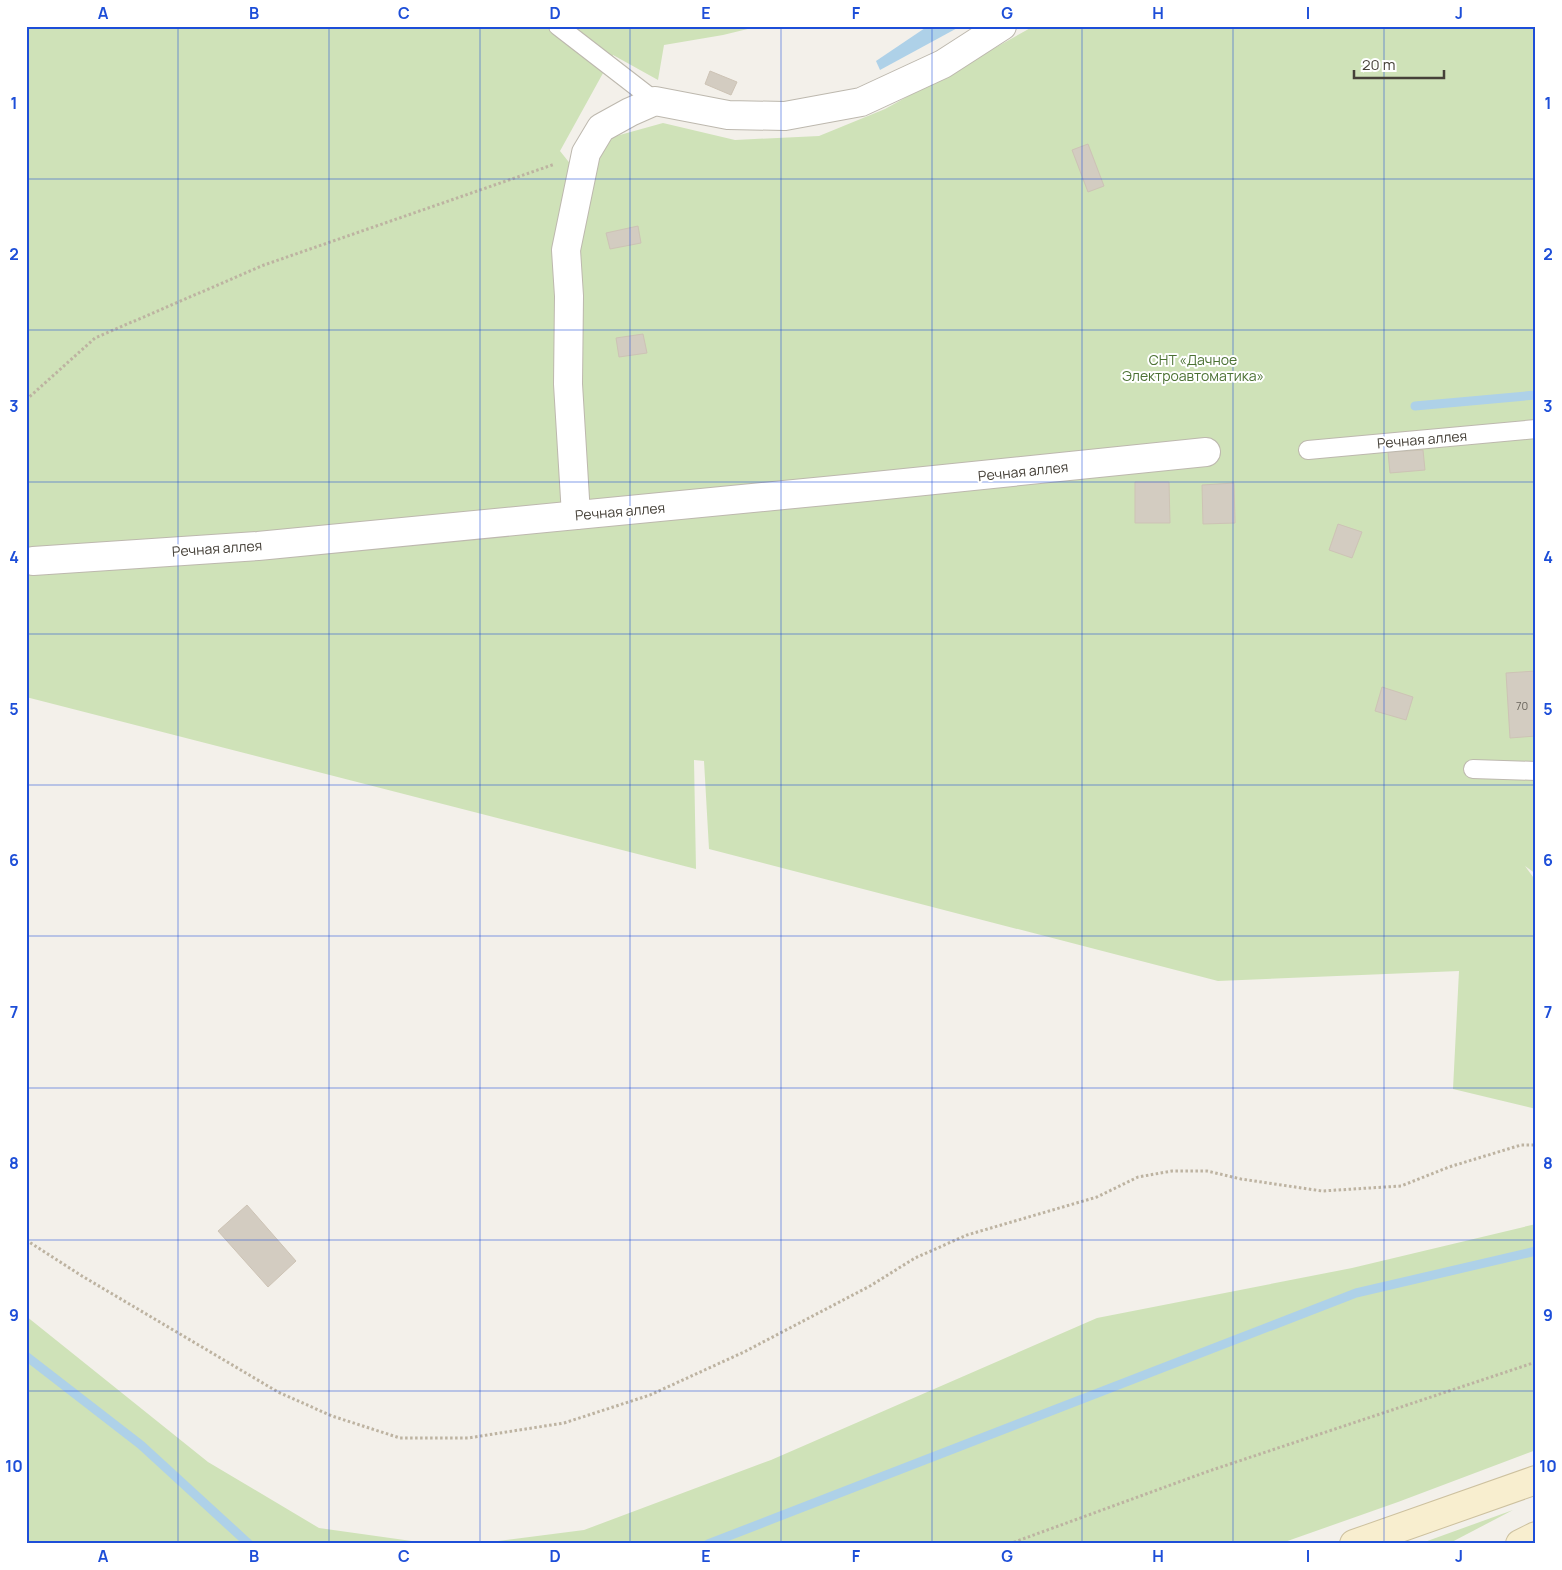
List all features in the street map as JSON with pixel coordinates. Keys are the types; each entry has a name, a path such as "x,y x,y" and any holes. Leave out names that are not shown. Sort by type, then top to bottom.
{"main road":[{"path":"1354,1544 1536,1480"},
{"path":"1520,1544 1536,1536"}],"street":[{"path":"576,515 568,384 569,296 566,250 586,153 601,128 655,101 728,115 785,116 861,102 943,64 1002,26"},
{"name":"Речная аллея","path":"33,561 258,546 1206,452"}],"lane":[{"path":"558,26 655,101"},
{"name":"Речная аллея","path":"1308,450 1536,429"},
{"path":"1473,769 1536,771"}],"path":[{"path":"26,400 95,338 264,265 586,153"},
{"path":"26,1240 82,1276 278,1392 323,1412 400,1438 468,1438 564,1423 650,1395 744,1352 870,1286 915,1258 967,1235 1097,1197 1138,1177 1172,1171 1207,1171 1241,1179 1322,1191 1392,1187 1401,1186 1449,1167 1521,1145 1536,1145"},
{"path":"1009,1544 1209,1471 1536,1362"}],"green space":[{"name":"СНТ «Дачное Электроавтоматика»","path":"26,26 760,26 723,35 664,45 658,80 613,55 560,151 588,186 609,138 663,123 735,140 819,136 885,109 1034,26 1536,26 1536,874 1525,866 1536,881 1536,1109 1453,1089 1459,971 1218,981 709,849 704,761 694,760 696,869 26,697"},
{"path":"1536,1224 1536,1450 1279,1544 474,1544 584,1530 771,1460 1097,1318 1352,1268"},
{"path":"26,1316 208,1462 319,1528 433,1544 26,1544"},
{"path":"1513,1510 1448,1544 1419,1544"}],"water":[{"path":"928,26 961,26 880,70 876,61"}],"building":[{"path":"710,71 737,82 731,95 705,84"},
{"path":"1088,144 1104,186 1088,192 1072,150"},
{"path":"638,226 641,243 610,249 606,233"},
{"path":"643,334 647,353 619,357 616,338"},
{"path":"1423,450 1425,470 1390,473 1388,452"},
{"path":"1135,482 1169,482 1170,523 1135,523"},
{"path":"1234,483 1235,523 1203,524 1202,485"},
{"path":"1338,524 1362,532 1352,558 1329,550"},
{"path":"1536,671 1536,736 1510,738 1506,673"},
{"path":"1382,687 1413,697 1406,720 1375,711"},
{"path":"247,1205 296,1261 268,1287 218,1231"}],"waterway":[{"path":"1415,406 1536,395"},
{"path":"708,1544 1356,1293 1536,1251"},
{"path":"26,1356 141,1445 249,1544"}]}
